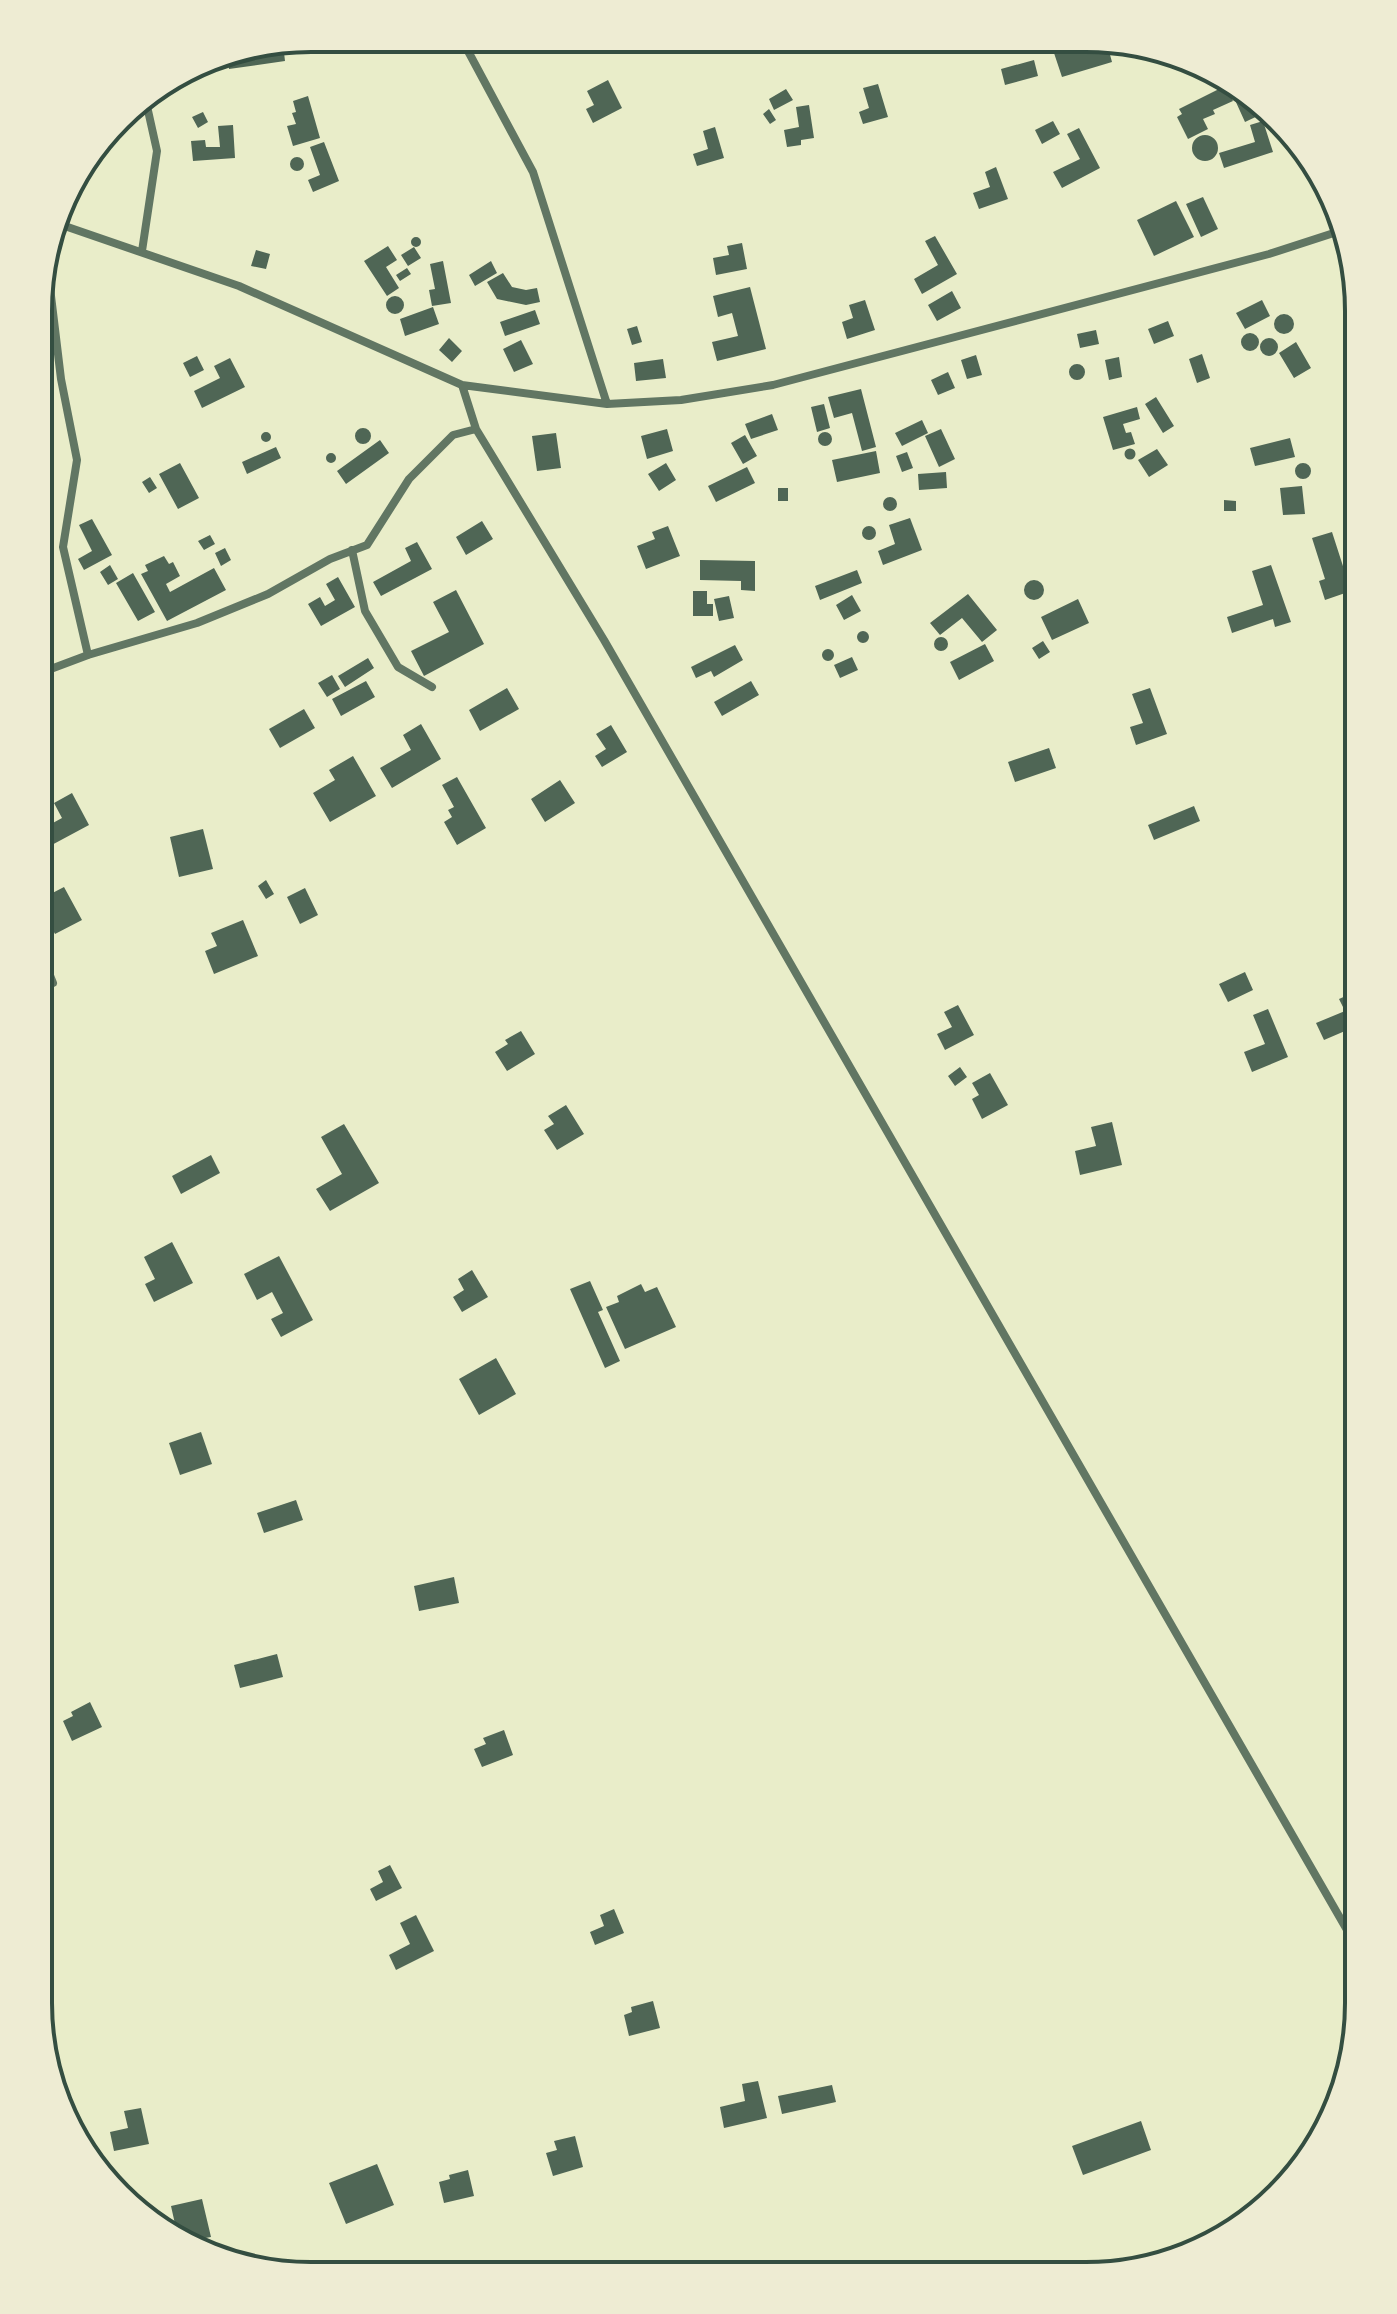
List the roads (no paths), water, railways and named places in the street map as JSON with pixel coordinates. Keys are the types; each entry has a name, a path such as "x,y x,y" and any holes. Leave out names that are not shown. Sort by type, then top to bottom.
{"street":[{"path":"469,53 533,172 607,404"},
{"path":"142,251 157,151 148,110"},
{"path":"66,226 239,286 462,385 607,404 681,400 773,385 1269,254 1333,233"},
{"path":"53,302 61,379 77,460 63,547 88,655"},
{"path":"462,385 476,429 604,640 1344,1925"},
{"path":"52,668 197,623 268,594 330,559 367,545 409,479 453,435 476,429"},
{"path":"352,550 365,611 398,667 432,687"}]}
